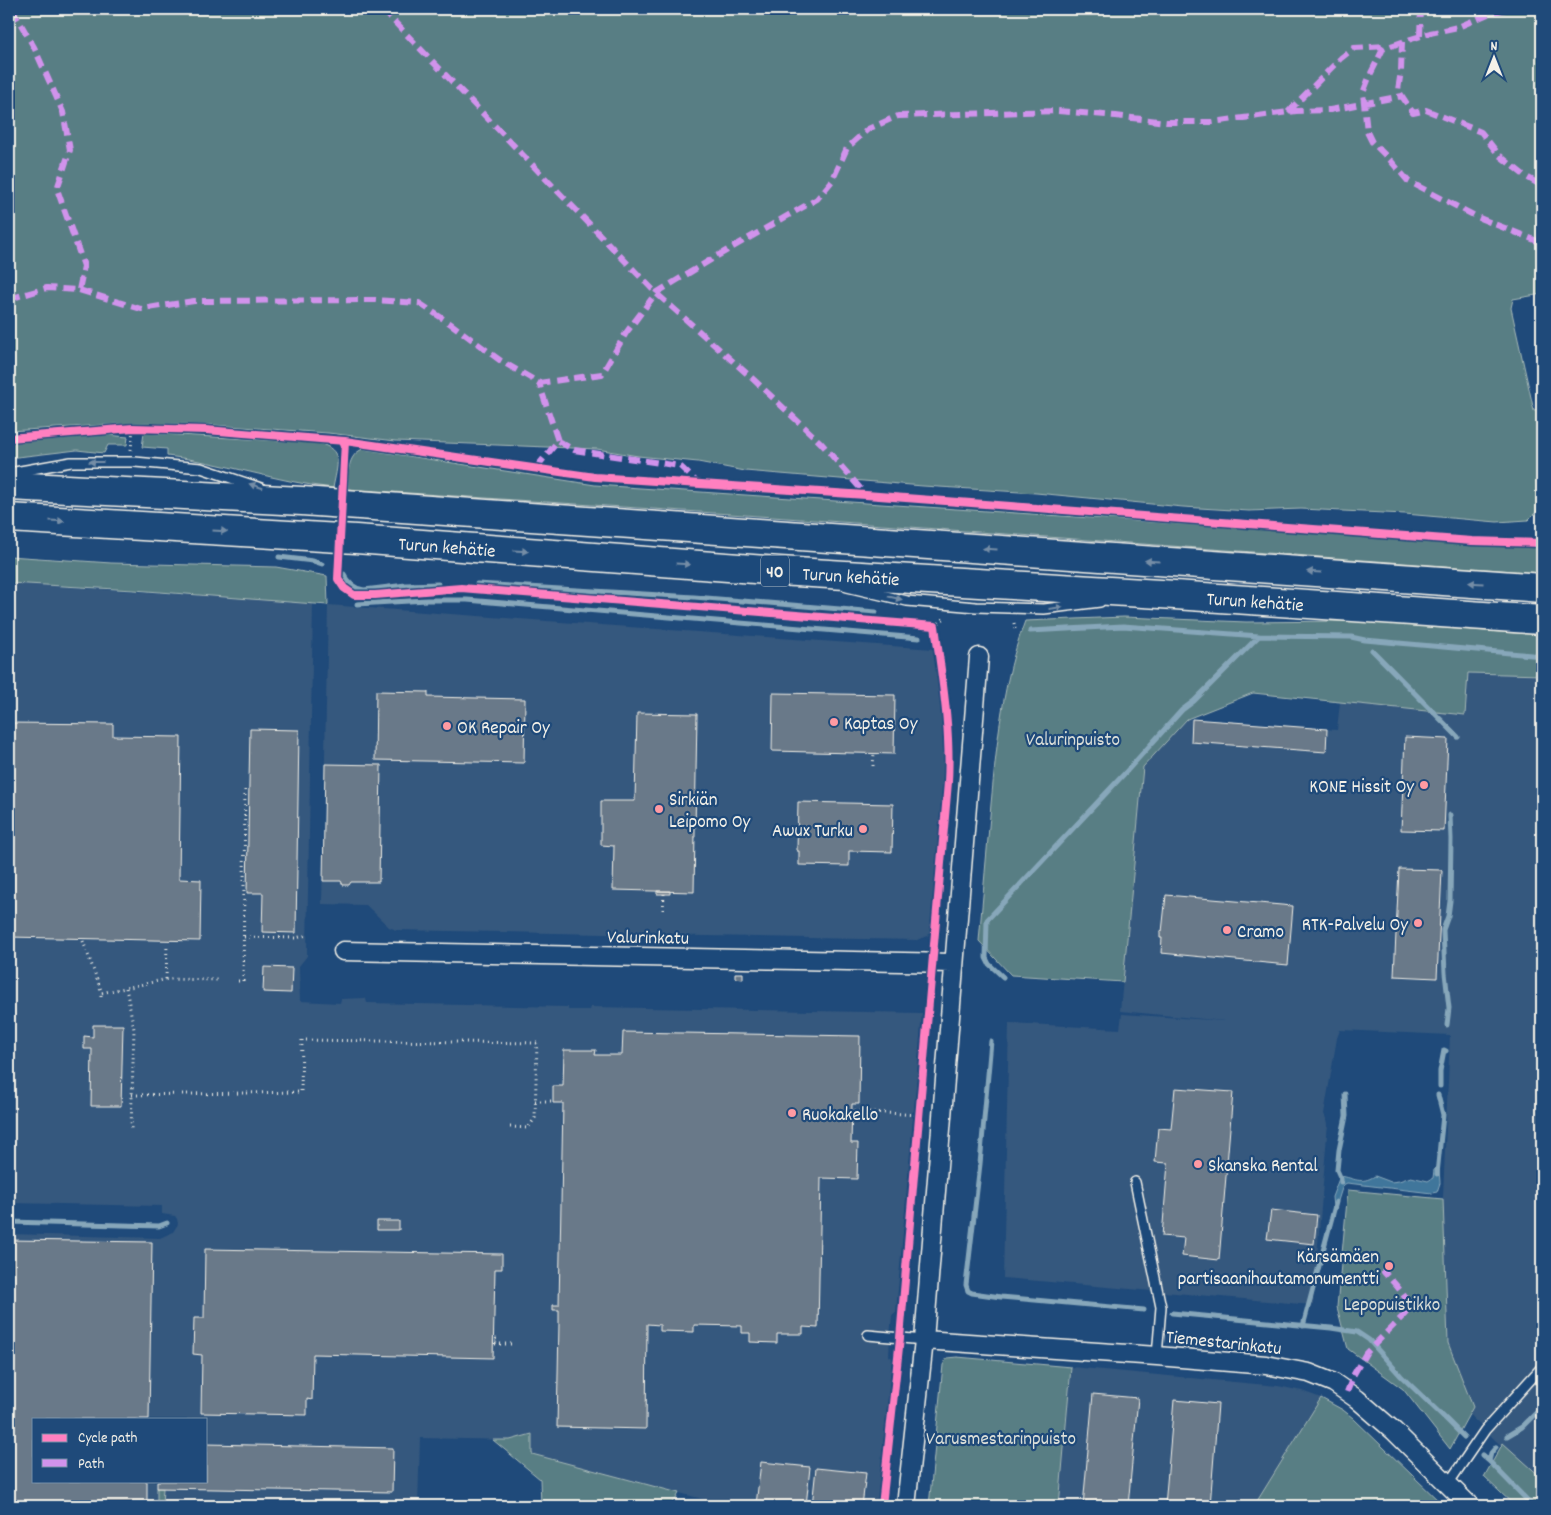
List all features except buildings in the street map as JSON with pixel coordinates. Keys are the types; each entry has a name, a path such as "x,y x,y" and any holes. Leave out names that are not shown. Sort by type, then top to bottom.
{"highway":[{"name":"Turun kehätie","path":"9,486 302,502 1508,602 1542,620"},
{"name":"Turun kehätie","path":"9,518 356,538 779,571 1160,594 1508,602 1542,588"}],"street":[{"path":"906,1506 924,1340 979,657"},
{"name":"Valurinkatu","path":"343,951 953,963"},
{"name":"Tiemestarinkatu","path":"924,1340 1157,1356 1309,1372 1334,1384 1357,1399 1394,1431 1470,1506"}],"lane":[{"path":"9,473 71,462 135,462 201,468 302,502"},
{"path":"1135,1182 1161,1307 1157,1356"},
{"path":"868,1336 924,1340"},
{"path":"1448,1484 1485,1430 1542,1367"}],"path":[{"path":"130,452 129,429 142,428"},
{"path":"925,625 935,626 947,617"},
{"path":"1014,623 1015,629"},
{"path":"935,626 936,634"},
{"path":"873,766 874,754"},
{"path":"238,981 243,981 245,789"},
{"path":"663,910 664,894"},
{"path":"244,937 296,938 307,934"},
{"path":"83,940 102,995 166,979 219,980"},
{"path":"166,979 167,944"},
{"path":"126,988 134,1023 131,1130"},
{"path":"132,1095 302,1092 302,1040 538,1043 535,1118 528,1128 510,1127"},
{"path":"535,1101 551,1101"},
{"path":"918,1125 920,1105"},
{"path":"854,1111 919,1115"},
{"path":"495,1342 495,1344 514,1344"}],"shaded area":[{"path":"9,583 313,603 307,956 299,966 300,1001 340,1003 341,999 365,998 367,1003 568,1007 568,1010 590,1010 591,1007 922,1013 914,1111 911,1113 913,1118 896,1312 892,1315 889,1356 892,1358 877,1506 729,1506 532,1454 532,1434 510,1440 420,1438 418,1506 9,1506 9,1234 160,1238 173,1232 178,1224 175,1216 162,1214 162,1206 9,1203"},
{"path":"328,605 933,649 944,729 944,780 932,928 930,933 917,940 396,930 389,927 366,905 322,904"},
{"path":"1467,673 1542,675 1542,1486 1435,1381 1450,1035 1340,1030 1324,1114 1328,1123 1313,1305 1003,1278 1009,1023 1120,1029 1122,1014 1225,1021 1120,1011 1143,767 1187,719 1337,730 1340,702 1465,715"},
{"path":"1439,1169 1440,1183 1437,1192 1347,1183 1343,1185 1336,1207 1333,1208 1332,1197 1340,1176 1365,1180 1375,1176 1391,1182 1411,1177 1428,1181 1433,1178 1434,1170"},
{"path":"1071,1367 1278,1386 1302,1391 1321,1398 1254,1506 1059,1506"}],"green space":[{"path":"9,9 1542,9 1542,294 1513,299 1511,308 1534,411 1542,410 1542,504 1538,504 1539,509 1528,520 1497,522 1405,514 1301,509 1249,511 745,471 698,462 638,456 597,449 396,441 328,433 213,425 134,423 9,431"},
{"path":"144,433 317,443 332,449 335,454 337,466 333,488 167,456 167,449 142,447"},
{"path":"107,435 128,437 127,445 108,445 104,453 77,450 9,458 9,443"},
{"path":"363,449 595,485 1542,548 1542,573 745,515 348,489 351,460"},
{"path":"9,556 111,563 276,567 327,576 328,605 134,590 9,583"},
{"name":"Valurinpuisto","path":"1124,617 1246,622 1346,621 1542,635 1542,675 1468,673 1465,715 1253,693 1187,719 1143,767 1123,982 1011,975 979,941 999,734 1006,688 1017,643 1025,621"},
{"name":"Lepopuistikko","path":"1348,1190 1443,1199 1448,1343 1473,1407 1450,1449 1403,1389 1348,1349 1337,1307"},
{"name":"Varusmestarinpuisto","path":"957,1357 1071,1367 1059,1506 929,1506 943,1365 947,1358"},
{"path":"1321,1398 1353,1418 1444,1506 1254,1506"},
{"path":"532,1434 532,1454 679,1493 676,1499 667,1506 541,1506 540,1479 493,1440 510,1440"},
{"path":"1503,1443 1542,1478 1542,1506 1515,1506 1484,1477"},
{"path":"157,1488 163,1488 162,1506 157,1506"}],"waterway":[{"path":"279,557 313,561 322,564"},
{"path":"344,574 352,585 364,590 406,585 438,584"},
{"path":"477,584 694,597 876,612"},
{"path":"357,604 467,600 919,638"},
{"path":"1003,977 989,964 986,958 987,920 1182,710 1194,701 1259,636 1123,626 1030,631"},
{"path":"1259,636 1351,637 1365,640 1542,656"},
{"path":"1372,650 1458,737"},
{"path":"1447,1025 1449,1008 1443,930 1448,916 1450,901 1450,815"},
{"path":"991,1041 980,1164 966,1285 968,1291 1001,1297 1144,1310"},
{"path":"1440,1086 1440,1071 1444,1050 1446,1051"},
{"path":"1341,1182 1337,1170 1346,1116 1345,1094"},
{"path":"1437,1174 1443,1115 1438,1095"},
{"path":"1303,1326 1336,1202"},
{"path":"9,1222 159,1226 167,1223"},
{"path":"1172,1313 1357,1332 1369,1340 1401,1376 1464,1437"},
{"path":"1507,1436 1522,1427 1542,1407"},
{"path":"1489,1461 1491,1453 1496,1447"},
{"path":"1482,1455 1533,1506"}],"marked path":[{"path":"12,9 34,47 63,112 70,150 57,189 84,266 79,290"},
{"path":"382,9 656,293 754,380 821,443 866,495"},
{"path":"1420,36 1421,9"},
{"path":"1506,9 1488,14 1458,27 1402,42 1398,90 1413,113 1426,110 1481,132 1499,155 1525,176 1542,186"},
{"path":"1402,42 1383,49 1363,93 1367,132 1372,142 1408,181 1477,217 1542,243"},
{"path":"1288,112 1341,58 1354,48 1387,46"},
{"path":"9,299 47,288 79,290 141,309 194,301 375,300 419,303 501,361 539,383 602,374 626,333 656,293 817,199 832,181 847,148 868,129 898,116 1058,111 1166,122 1213,122 1296,111 1330,110 1402,96"},
{"path":"536,468 558,441 539,383"},
{"path":"558,441 574,450 680,466 699,484"},
{"path":"1347,1392 1354,1374 1366,1353 1405,1314 1408,1306 1402,1293 1384,1272 1389,1266"}],"cycle path":[{"path":"9,438 133,428 206,430 345,441 595,477 866,495 1472,541 1542,543"},
{"path":"345,441 338,579 344,588 354,595 461,588 935,626 947,724 948,782 900,1338 882,1506"}],"place":[{"name":"Kaptas Oy","path":"834,722"},
{"name":"OK Repair Oy","path":"447,726"},
{"name":"KONE Hissit Oy","path":"1424,785"},
{"name":"Sirkiän Leipomo Oy","path":"659,809"},
{"name":"Awux Turku","path":"863,829"},
{"name":"RTK-Palvelu Oy","path":"1418,923"},
{"name":"Cramo","path":"1227,930"},
{"name":"Ruokakello","path":"792,1113"},
{"name":"Skanska Rental","path":"1198,1164"},
{"name":"Kärsämäen partisaanihautamonumentti","path":"1389,1266"}]}
